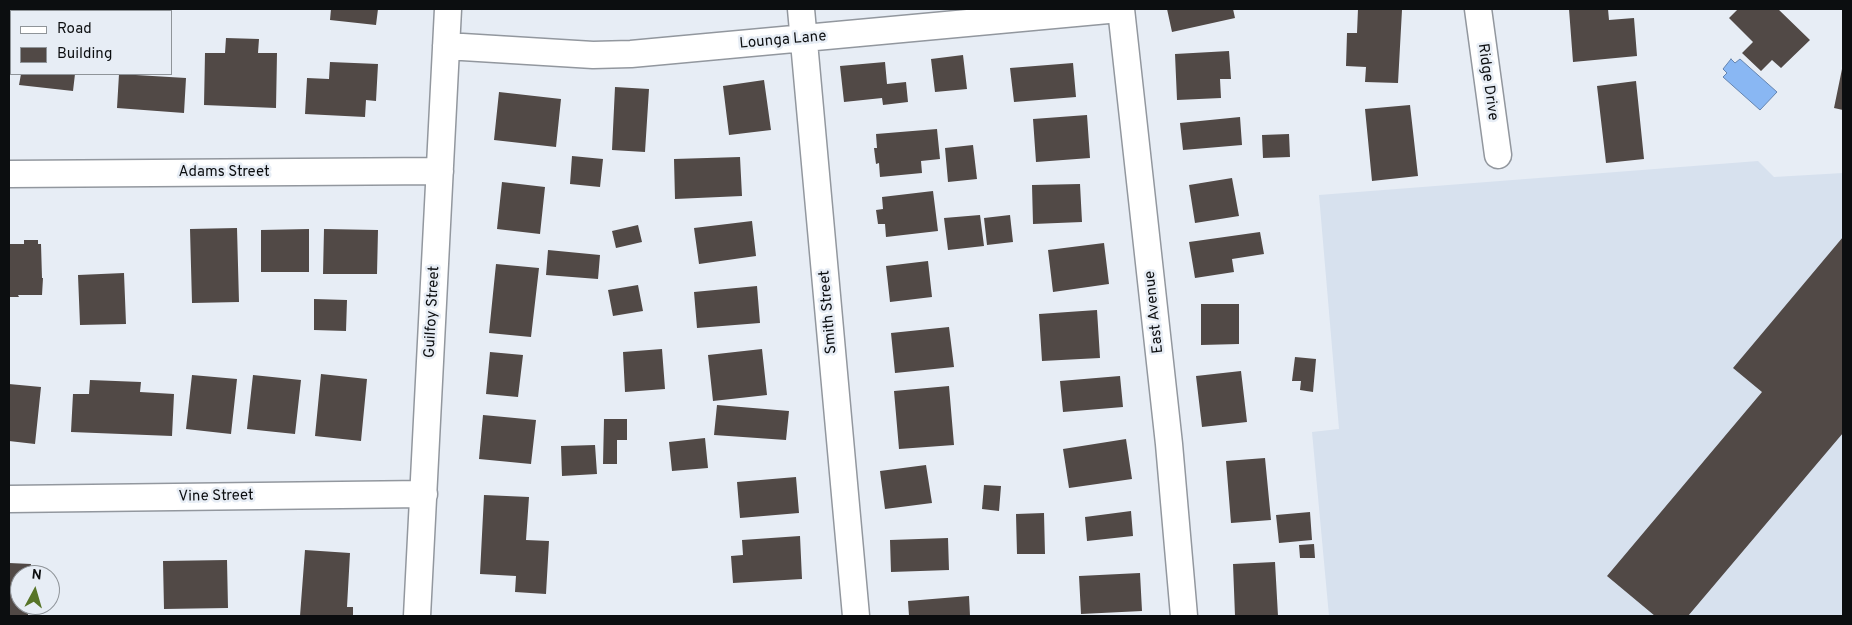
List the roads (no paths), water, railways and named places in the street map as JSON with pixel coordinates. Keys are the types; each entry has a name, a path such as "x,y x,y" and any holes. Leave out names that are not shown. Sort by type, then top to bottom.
{"street":[{"name":"Guilfoy Street","path":"417,616 448,9"},
{"name":"Smith Street","path":"801,9 856,616"},
{"name":"Lounga Lane","path":"446,46 612,55 1120,9"},
{"name":"East Avenue","path":"1120,9 1169,444 1184,616"},
{"name":"Ridge Drive","path":"1478,9 1498,155"},
{"name":"Adams Street","path":"9,174 440,171"},
{"name":"Vine Street","path":"9,499 424,494"}],"water":[{"path":"1731,59 1735,63 1740,59 1777,92 1760,110 1723,77 1727,73 1723,69"}]}
